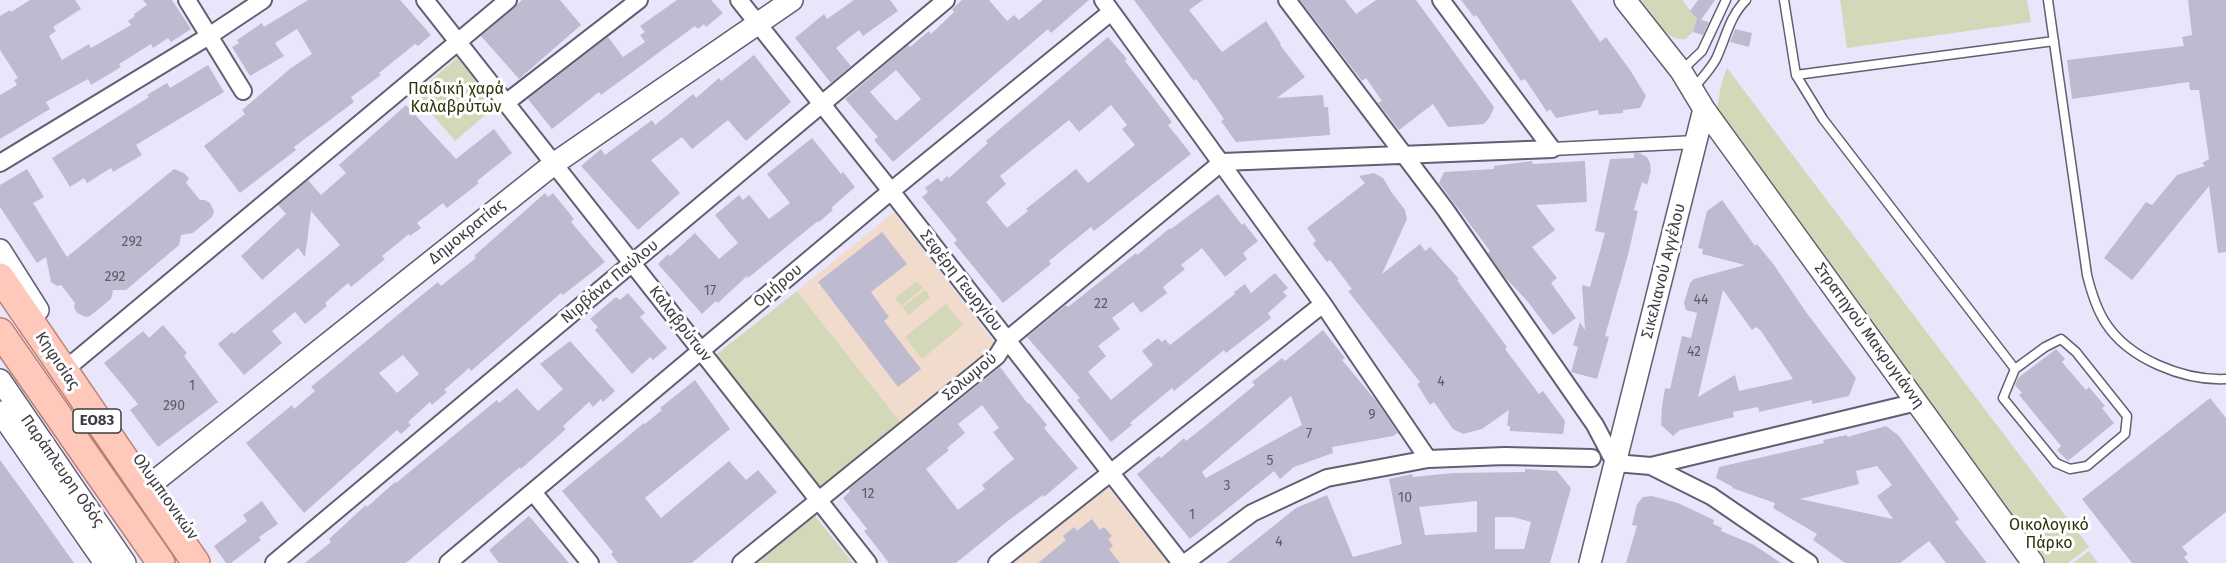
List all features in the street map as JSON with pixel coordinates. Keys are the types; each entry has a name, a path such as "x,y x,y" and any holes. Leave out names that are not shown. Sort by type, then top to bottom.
{"main road":[{"name":"Κηφισίας","path":"0,277 196,563"},
{"name":"Κηφισίας","path":"0,332 161,563"}],"street":[{"path":"187,0 243,91"},
{"path":"0,163 209,36 263,0"},
{"name":"Καλαβρύτων","path":"425,0 868,563"},
{"path":"73,363 508,0"},
{"path":"507,102 639,0"},
{"name":"Σεφέρη Γεωργίου","path":"739,0 1183,563"},
{"name":"Δημοκρατίας","path":"155,481 555,163 792,0"},
{"name":"Νιρβάνα Παύλου","path":"274,563 946,0"},
{"path":"1287,0 1445,209 1595,425 1615,463 1651,466 1917,402"},
{"path":"1441,0 1552,149"},
{"path":"1625,0 1681,71 1704,109"},
{"path":"1107,6 1323,304 1428,459"},
{"name":"Ομήρου","path":"448,563 702,351 1107,6"},
{"name":"Σικελιανού Αγγέλου","path":"1590,563 1704,109"},
{"name":"Στρατηγού Μακρυγιάννη","path":"1704,109 2033,563"},
{"path":"1222,162 1696,142"},
{"name":"Σολωμού","path":"741,563 997,356 1007,340 1222,162"},
{"name":"Ολυμπιονικών","path":"0,250 73,363 211,563"},
{"path":"998,563 1323,304"},
{"name":"Παράπλευρη Οδός","path":"0,380 126,563"},
{"path":"3,423 105,563"},
{"path":"1183,563 1252,513 1327,478 1428,459 1505,456 1592,458"},
{"path":"1651,466 1711,496 1809,563"},
{"path":"533,492 590,563"}],"lane":[{"path":"1681,71 1702,51 1726,0"},
{"path":"1692,90 1710,69 1731,19 1746,0"},
{"path":"1784,0 1796,75 1823,119 2015,369"},
{"path":"2048,0 2087,275 2097,308 2115,336 2141,356 2184,374 2225,380"},
{"path":"1796,75 2054,41"},
{"path":"2061,339 2076,352 2127,416 2125,434 2087,466 2070,469 2056,463 2003,398 2015,369 2045,347 2061,339"}],"shaded area":[{"path":"894,212 996,345 901,423 797,291"},
{"path":"1107,486 1168,563 1011,563"}],"green space":[{"path":"1641,0 1682,0 1697,19 1693,32 1685,39 1672,36 1660,26"},
{"path":"1840,0 2027,0 2031,22 1847,48"},
{"name":"Παιδική χαρά Καλαβρύτων","path":"457,58 497,105 455,141 415,94"},
{"name":"Οικολογικό Πάρκο","path":"1727,68 2089,547 2068,563 2039,563 1717,110 1721,85"},
{"path":"917,281 923,288 901,306 895,298"},
{"path":"925,290 930,297 909,315 903,307"},
{"path":"797,291 901,423 816,490 713,357"},
{"path":"946,304 963,325 922,359 905,337"},
{"path":"815,516 853,563 757,563"},
{"path":"2089,551 2098,563 2073,563"}],"building":[{"path":"30,0 75,0 81,9 53,27 56,31 49,36 62,60 89,44 91,48 131,25 128,21 147,5 143,0 172,0 191,29 171,42 168,38 153,48 151,44 119,64 121,67 91,85 88,79 46,102 50,109 0,139 0,95 17,85 14,80 18,78 0,50 0,16"},
{"path":"308,0 400,0 431,35 418,46 415,44 379,73 381,75 351,97 354,102 294,147 296,150 240,193 204,146 245,114 242,110 291,68 312,54 297,29 275,43 284,56 250,76 232,47 239,43 237,40 262,23 264,27"},
{"path":"522,0 560,0 581,25 519,79 481,36"},
{"path":"677,0 711,0 723,13 706,27 704,24 698,29 695,26 601,95 599,92 552,129 528,99 608,37 623,57 645,42 640,35 645,32 640,26"},
{"path":"854,0 890,0 898,11 863,36 859,30 836,48 851,66 831,83 795,38 824,14 827,19"},
{"path":"962,0 989,0 1007,21 1014,15 1019,20 1043,0 1089,0 1051,33 1048,29 893,162 874,140 878,137 845,99 908,45 910,47 929,31 931,34 954,12 952,9","holes":["896,70 921,99 896,121 870,92"]},
{"path":"1134,0 1203,0 1189,10 1222,52 1266,21 1280,45 1305,77 1277,98 1323,95 1324,107 1328,107 1330,135 1236,142 1221,121 1224,119 1196,79 1194,81"},
{"path":"1300,0 1345,0 1356,14 1376,0 1416,0 1494,107 1490,117 1484,124 1448,127 1433,104 1399,130 1378,103 1382,101 1366,78 1362,81"},
{"path":"1461,0 1571,0 1600,42 1606,37 1630,70 1646,96 1640,108 1623,110 1623,113 1599,115 1598,110 1556,118 1550,109 1547,112 1525,79 1521,81 1476,15 1474,17"},
{"path":"1698,0 1715,0 1701,20 1709,22 1703,35 1693,32 1697,19 1690,11"},
{"path":"2188,0 2226,0 2226,252 2218,253 2209,186 2132,280 2104,258 2146,202 2152,205 2177,175 2205,166 2202,163 2209,159 2199,90 2190,90 2189,82 2072,99 2067,60 2184,46 2182,37 2192,35"},
{"path":"1735,29 1752,33 1749,47 1730,42"},
{"path":"1108,37 1127,59 1125,61 1172,122 1168,125 1191,154 1094,231 1091,227 1049,261 1051,264 1003,303 954,243 957,240 922,197 928,192 925,188 938,178 941,182 947,176 949,178 988,143 986,141","holes":["1111,105 1127,125 1122,129 1135,145 1088,183 1076,169 1026,209 1028,211 1007,228 986,202 1006,184 1000,176 1069,120 1079,132"]},
{"path":"754,55 791,102 746,141 728,120 692,149 682,137 651,160 680,193 638,230 581,166 601,149 605,155 652,120 655,125 693,94 696,98 719,78 721,81"},
{"path":"208,65 224,92 136,145 142,155 113,172 111,168 87,183 84,178 70,187 52,158 149,97 147,95 167,83 170,88"},
{"path":"406,105 456,159 494,129 512,153 447,208 443,203 417,223 421,228 410,236 409,234 382,256 385,259 351,287 348,283 325,303 327,306 305,324 295,312 272,331 282,343 244,375 218,344 232,332 234,334 340,245 311,211 305,257 298,248 262,280 241,256 286,214 278,205 308,180 321,195 346,173 339,165"},
{"path":"812,138 841,174 843,172 855,187 819,222 748,278 747,276 718,303 716,301 702,314 658,264 695,233 719,259 738,243 715,215 739,195 743,200 749,195 769,219 790,203 767,174"},
{"path":"1634,153 1647,157 1651,171 1647,185 1642,182 1634,210 1638,211 1605,336 1609,337 1597,379 1571,372 1578,347 1573,345 1580,322 1585,330 1582,285 1590,287 1605,233 1595,231 1610,159 1634,158"},
{"path":"1532,161 1533,164 1585,161 1587,202 1536,205 1555,230 1532,247 1557,278 1551,283 1576,318 1553,335 1528,302 1504,276 1488,253 1490,251 1439,183 1444,172 1494,169 1494,166"},
{"path":"27,169 44,197 33,203 67,257 174,169 189,178 186,183 200,200 210,203 214,211 212,217 193,233 181,235 179,245 126,290 113,290 111,299 86,317 77,313 75,303 61,285 57,286 51,282 46,257 37,263 0,207 0,185"},
{"path":"1374,173 1383,178 1405,210 1407,219 1382,274 1420,244 1425,251 1430,247 1459,279 1457,280 1539,394 1543,391 1565,421 1563,434 1510,431 1510,426 1507,426 1509,410 1482,429 1463,434 1453,429 1434,402 1430,405 1417,384 1420,382 1348,291 1352,289 1330,260 1327,262 1313,244 1316,241 1307,228 1365,183 1359,176"},
{"path":"545,193 548,197 553,193 574,219 571,222 605,262 563,295 561,293 471,371 469,368 444,390 447,392 432,405 430,402 408,422 411,425 401,434 397,430 304,513 246,443 292,405 294,409 315,391 311,387 438,282 441,286 476,258 474,256","holes":["403,355 419,374 397,393 379,373"]},
{"path":"1218,194 1242,225 1244,223 1258,241 1243,253 1247,259 1225,277 1202,248 1181,265 1185,269 1163,287 1167,293 1141,313 1133,302 1112,318 1120,329 1098,346 1106,356 1088,372 1111,400 1153,365 1142,351 1158,338 1162,342 1165,339 1170,345 1245,284 1251,293 1275,273 1288,288 1283,292 1287,296 1268,313 1271,318 1226,353 1224,350 1174,391 1172,388 1111,442 1077,400 1080,398 1027,337 1066,305 1068,307 1136,253 1137,255"},
{"path":"1722,200 1755,246 1757,244 1774,265 1856,378 1849,396 1812,404 1812,400 1759,412 1758,407 1733,412 1734,417 1680,430 1673,436 1661,425 1665,388 1670,389 1682,336 1691,338 1697,313 1686,310 1684,303 1690,283 1694,279 1745,265 1702,254 1703,249 1698,248 1707,211","holes":["1723,290 1752,330 1756,327 1761,331 1793,379 1739,391 1735,375 1698,397"]},
{"path":"882,232 907,264 871,292 889,317 884,321 921,369 898,387 818,282"},
{"path":"628,293 645,313 640,317 667,348 653,360 650,357 632,374 595,330 598,327 590,319 616,297 620,300"},
{"path":"163,325 187,353 184,356 218,402 158,447 130,410 138,404 104,363 143,331 149,338"},
{"path":"1323,330 1345,358 1342,360 1377,402 1398,433 1393,436 1332,447 1333,453 1294,467 1280,479 1274,471 1190,539 1137,474 1159,456 1161,458 1184,438 1186,441 1205,426 1255,385 1252,382 1282,358 1285,361","holes":["1291,396 1302,425 1206,478 1202,472"]},
{"path":"570,341 615,391 603,402 601,399 593,407 589,402 563,426 566,429 521,469 520,467 406,563 305,563 331,542 329,539 366,505 367,507 497,400 499,403 517,388 538,411 563,389 540,364"},
{"path":"2056,349 2065,359 2062,362 2086,390 2089,387 2105,406 2102,408 2114,423 2068,461 2057,450 2061,446 2019,395 2022,393 2015,385 2018,378"},
{"path":"1000,367 1047,425 1044,428 1078,468 1044,497 1043,495 1009,520 956,563 889,563 864,531 867,529 843,498 850,491 849,489","holes":["982,405 999,428 993,432 1014,459 982,485 985,489 958,510 926,469 965,433 958,424"]},
{"path":"695,380 730,429 645,498 661,518 729,461 746,480 758,470 777,492 692,563 618,563 611,554 613,552 562,491 662,410 660,408"},
{"path":"2210,398 2226,418 2226,512 2182,547 2188,554 2184,557 2189,563 2132,563 2082,499"},
{"path":"1886,426 1899,436 1959,519 1955,522 1987,563 1946,563 1929,541 1900,563 1845,563 1813,540 1817,534 1773,508 1775,503 1732,488 1716,478 1719,467 1824,443 1823,440 1847,435 1847,437","holes":["1877,466 1892,485 1877,496 1893,519 1800,499 1859,484 1856,471"]},
{"path":"0,460 35,508 74,563 0,563"},
{"path":"1525,469 1557,471 1571,488 1550,563 1227,563 1296,508 1327,495 1353,557 1402,544 1389,479 1412,474 1413,477 1453,473 1525,472","holes":["1477,501 1477,532 1425,535 1419,507","1495,517 1513,517 1531,522 1524,549 1495,549"]},
{"path":"1652,496 1678,503 1714,520 1713,524 1722,528 1721,531 1754,545 1781,563 1626,563 1637,526 1632,525 1637,504 1643,497"},
{"path":"262,501 278,524 259,537 261,540 231,563 226,563 214,546 247,521 243,515"},
{"path":"529,516 569,563 499,563 489,550"},
{"path":"1092,519 1100,530 1104,527 1112,536 1108,539 1113,546 1109,549 1120,563 1038,563 1066,540 1063,536 1074,527 1077,531"}]}
